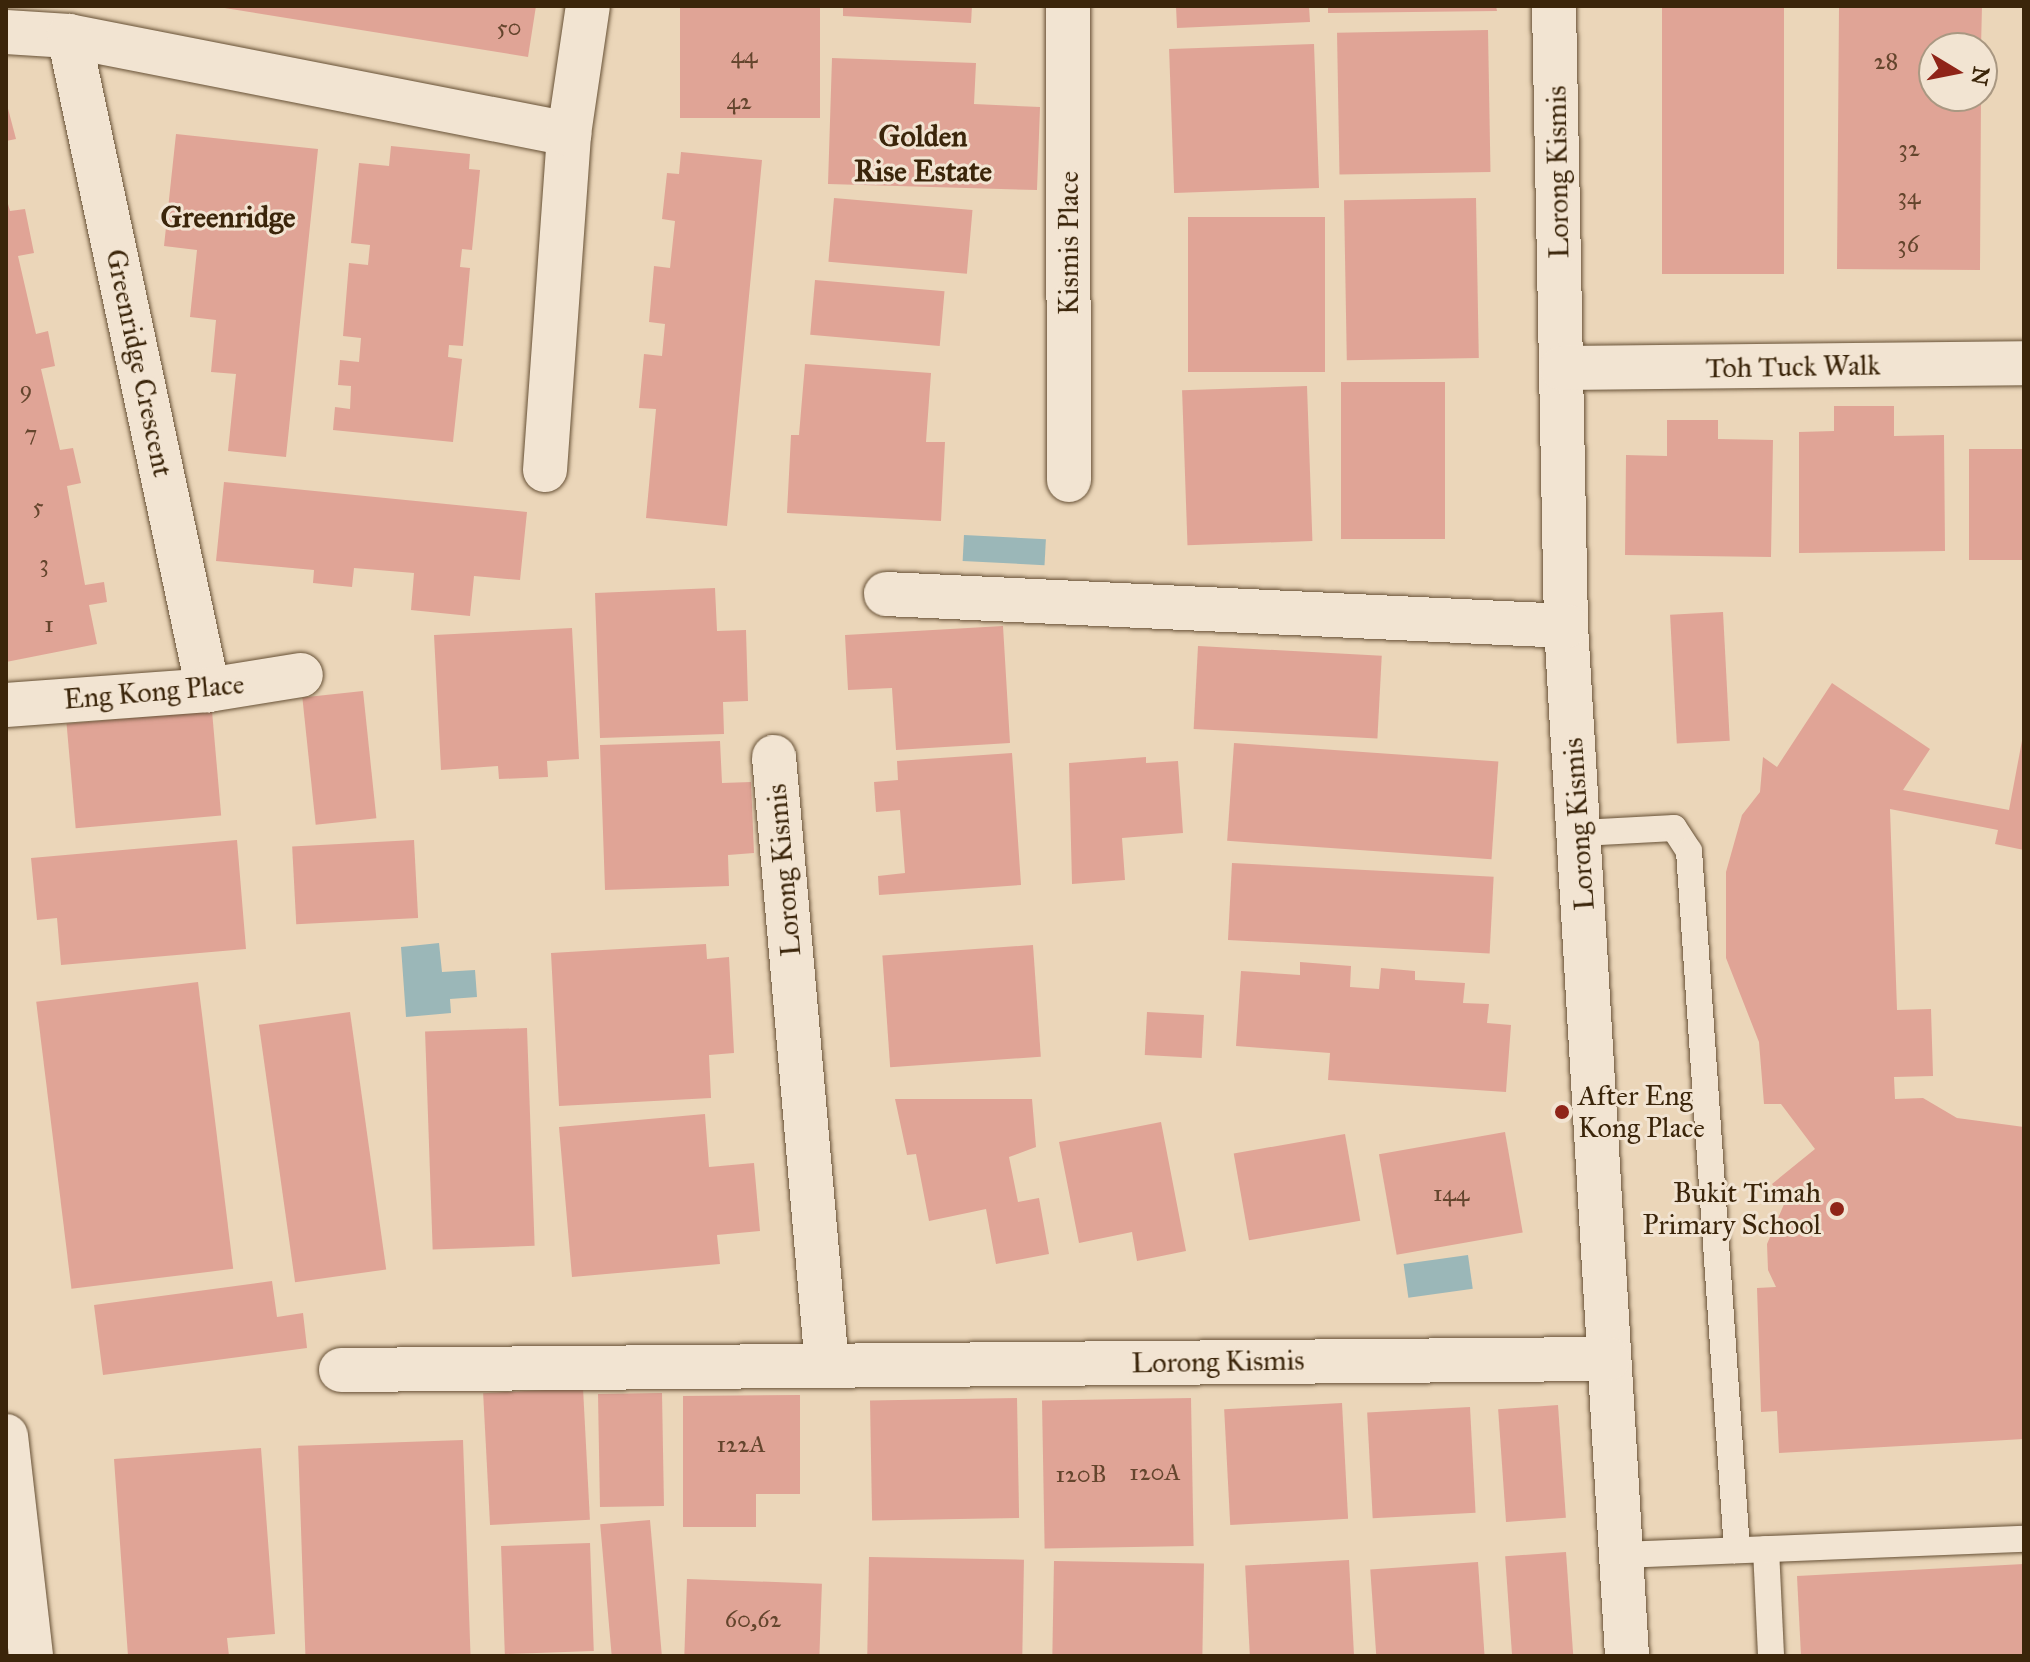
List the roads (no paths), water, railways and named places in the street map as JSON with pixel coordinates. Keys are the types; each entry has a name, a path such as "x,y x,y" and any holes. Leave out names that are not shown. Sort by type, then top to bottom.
{"street":[{"path":"545,470 569,134 588,6"},
{"name":"Kismis Place","path":"1068,6 1069,480"},
{"name":"Lorong Kismis","path":"1554,6 1566,626 1581,833 1627,1656"},
{"path":"6,32 69,36 569,134"},
{"name":"Greenridge Crescent","path":"69,36 208,690"},
{"name":"Toh Tuck Walk","path":"1562,368 2024,363"},
{"path":"886,594 1566,626"},
{"name":"Eng Kong Place","path":"6,705 208,690 301,675"},
{"name":"Lorong Kismis","path":"774,757 827,1366"},
{"name":"Lorong Kismis","path":"341,1370 1608,1359"},
{"path":"6,1436 31,1656"}],"lane":[{"path":"1581,833 1674,828 1689,851 1737,1550"},
{"path":"1622,1555 2024,1539"},
{"path":"1766,1549 1771,1656"}],"water":[{"path":"964,535 1046,539 1045,565 963,561"},
{"path":"439,943 442,972 475,970 477,997 450,999 451,1013 406,1017 401,947"},
{"path":"1468,1255 1473,1289 1408,1298 1404,1264"}],"place":[{"name":"After Eng Kong Place","path":"1562,1112"},
{"name":"Bukit Timah Primary School","path":"1837,1209"}],"district":[{"name":"Golden Rise Estate","path":"923,153"},
{"name":"Greenridge","path":"228,217"}]}
